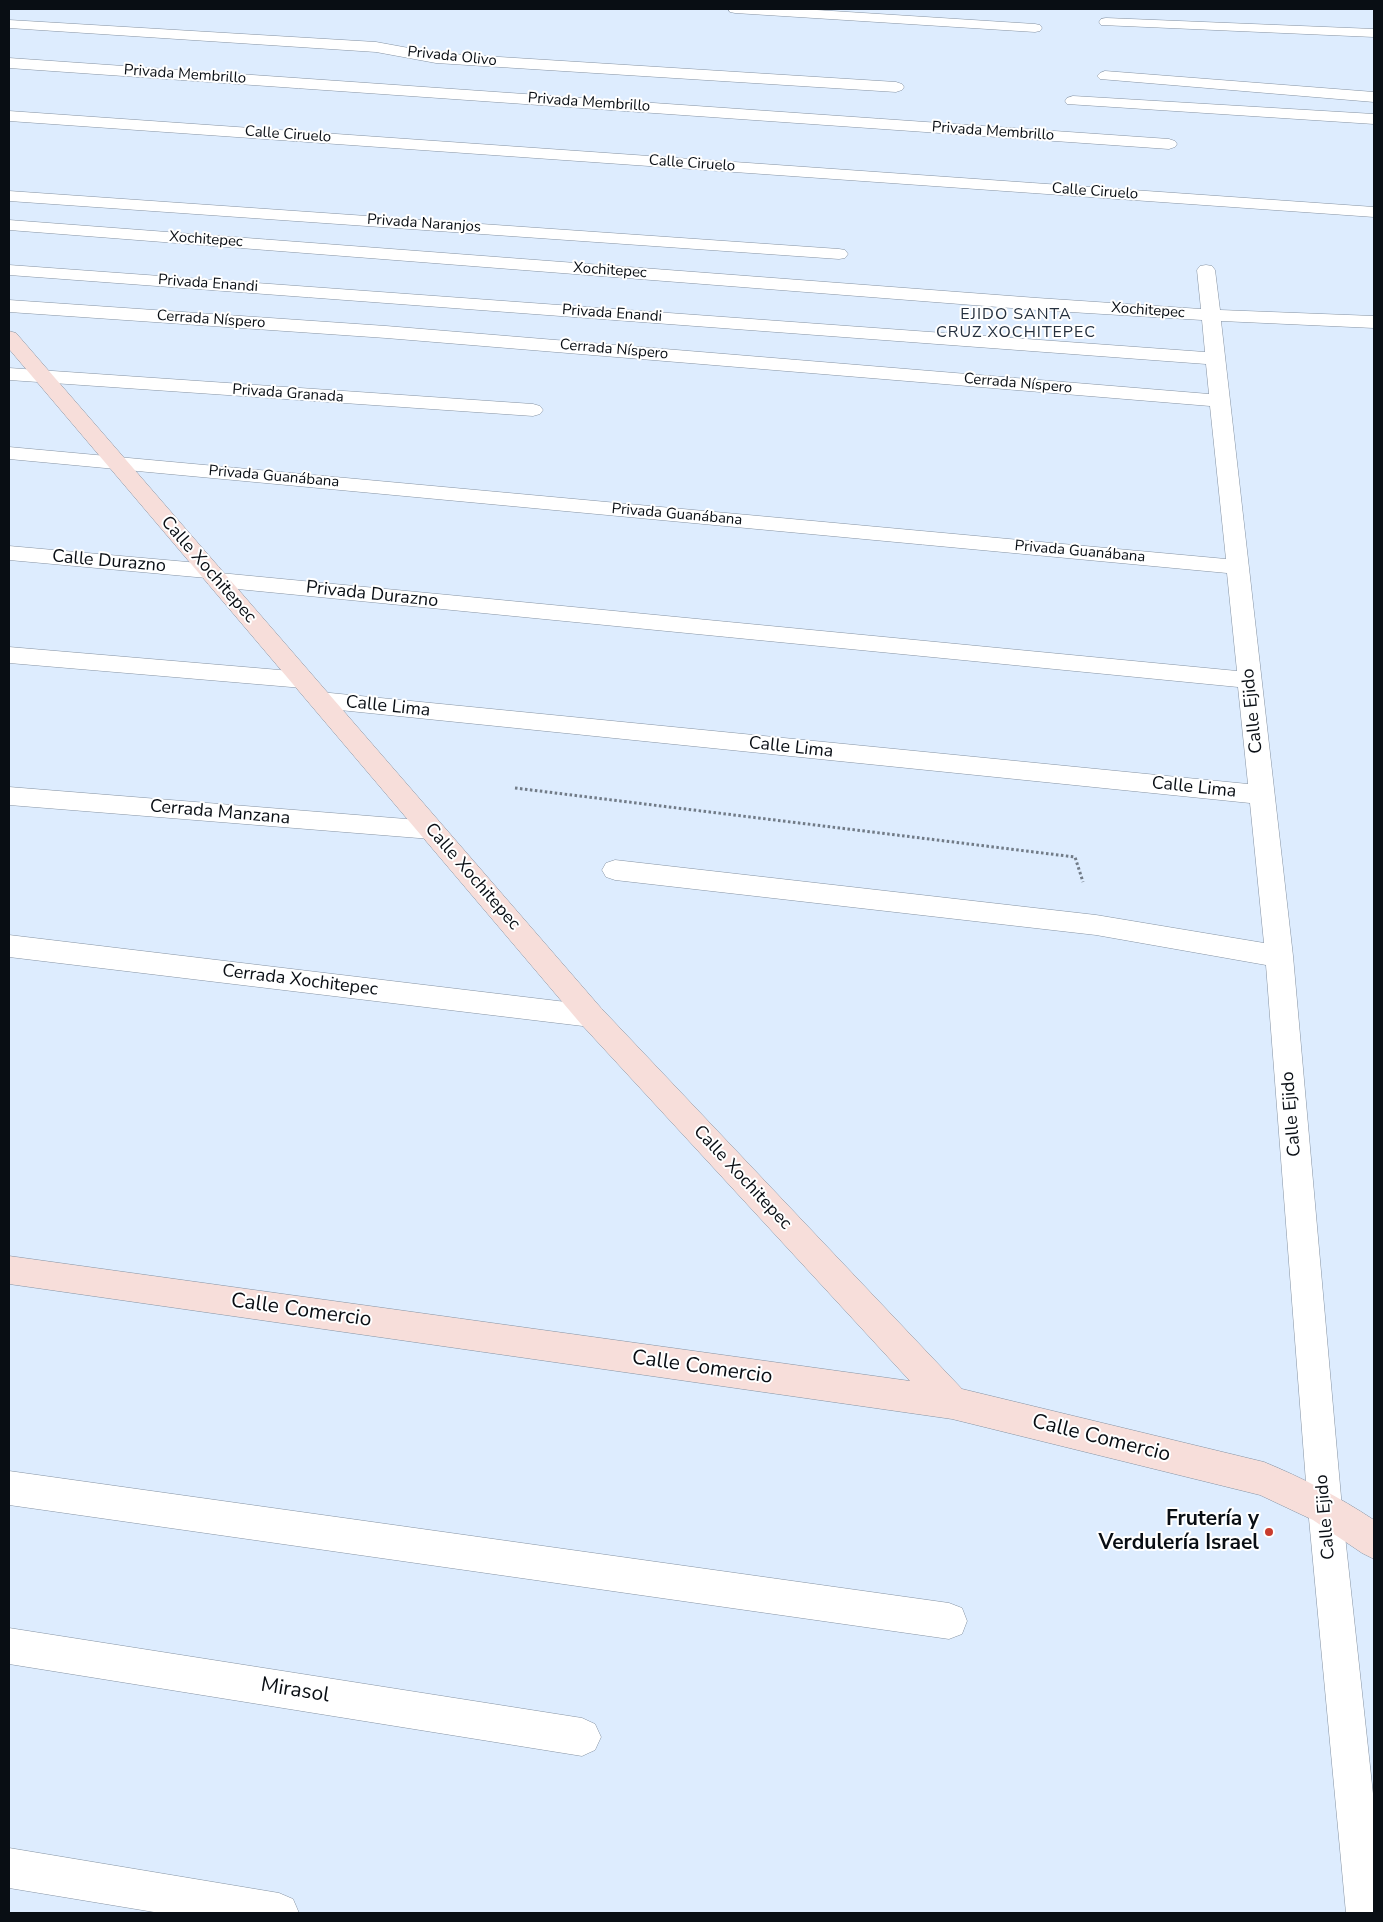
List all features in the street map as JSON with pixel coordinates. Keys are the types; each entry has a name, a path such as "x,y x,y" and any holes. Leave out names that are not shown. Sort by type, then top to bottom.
{"street":[{"path":"735,9 1035,28"},
{"path":"1106,22 1374,33"},
{"name":"Privada Olivo","path":"9,24 376,47 436,58 896,87"},
{"name":"Privada Membrillo","path":"9,63 1169,144"},
{"path":"1105,76 1374,97"},
{"path":"1073,101 1374,119"},
{"name":"Calle Ciruelo","path":"9,116 1374,212"},
{"name":"Privada Naranjos","path":"9,196 839,254"},
{"name":"Xochitepec","path":"9,225 943,297 1211,315"},
{"name":"Privada Enandi","path":"9,270 1215,359"},
{"name":"Calle Ejido","path":"1206,270 1279,956 1324,1508 1366,1913"},
{"name":"Cerrada Níspero","path":"9,306 396,332 1220,401"},
{"path":"1211,315 1374,322"},
{"name":"Calle Xochitepec","path":"9,336 591,1016 952,1403"},
{"name":"Privada Granada","path":"9,374 533,410"},
{"name":"Privada Guanábana","path":"9,453 1237,567"},
{"name":"Calle Durazno","path":"9,553 213,576"},
{"name":"Privada Durazno","path":"213,576 528,610 1249,680"},
{"path":"9,655 303,680"},
{"name":"Calle Lima","path":"320,700 1262,795"},
{"name":"Cerrada Manzana","path":"9,796 431,830"},
{"path":"615,870 1096,926 1279,956"},
{"name":"Cerrada Xochitepec","path":"9,946 591,1016"},
{"name":"Calle Comercio","path":"9,1270 952,1403 1264,1479 1324,1508 1374,1541"},
{"path":"9,1488 949,1621"},
{"name":"Mirasol","path":"9,1646 582,1737"},
{"path":"9,1868 279,1913"}],"path":[{"path":"515,788 1075,857 1096,926"}],"place":[{"name":"Frutería y Verdulería Israel","path":"1269,1532"}],"district":[{"name":"EJIDO SANTA CRUZ XOCHITEPEC","path":"1016,324"}]}
